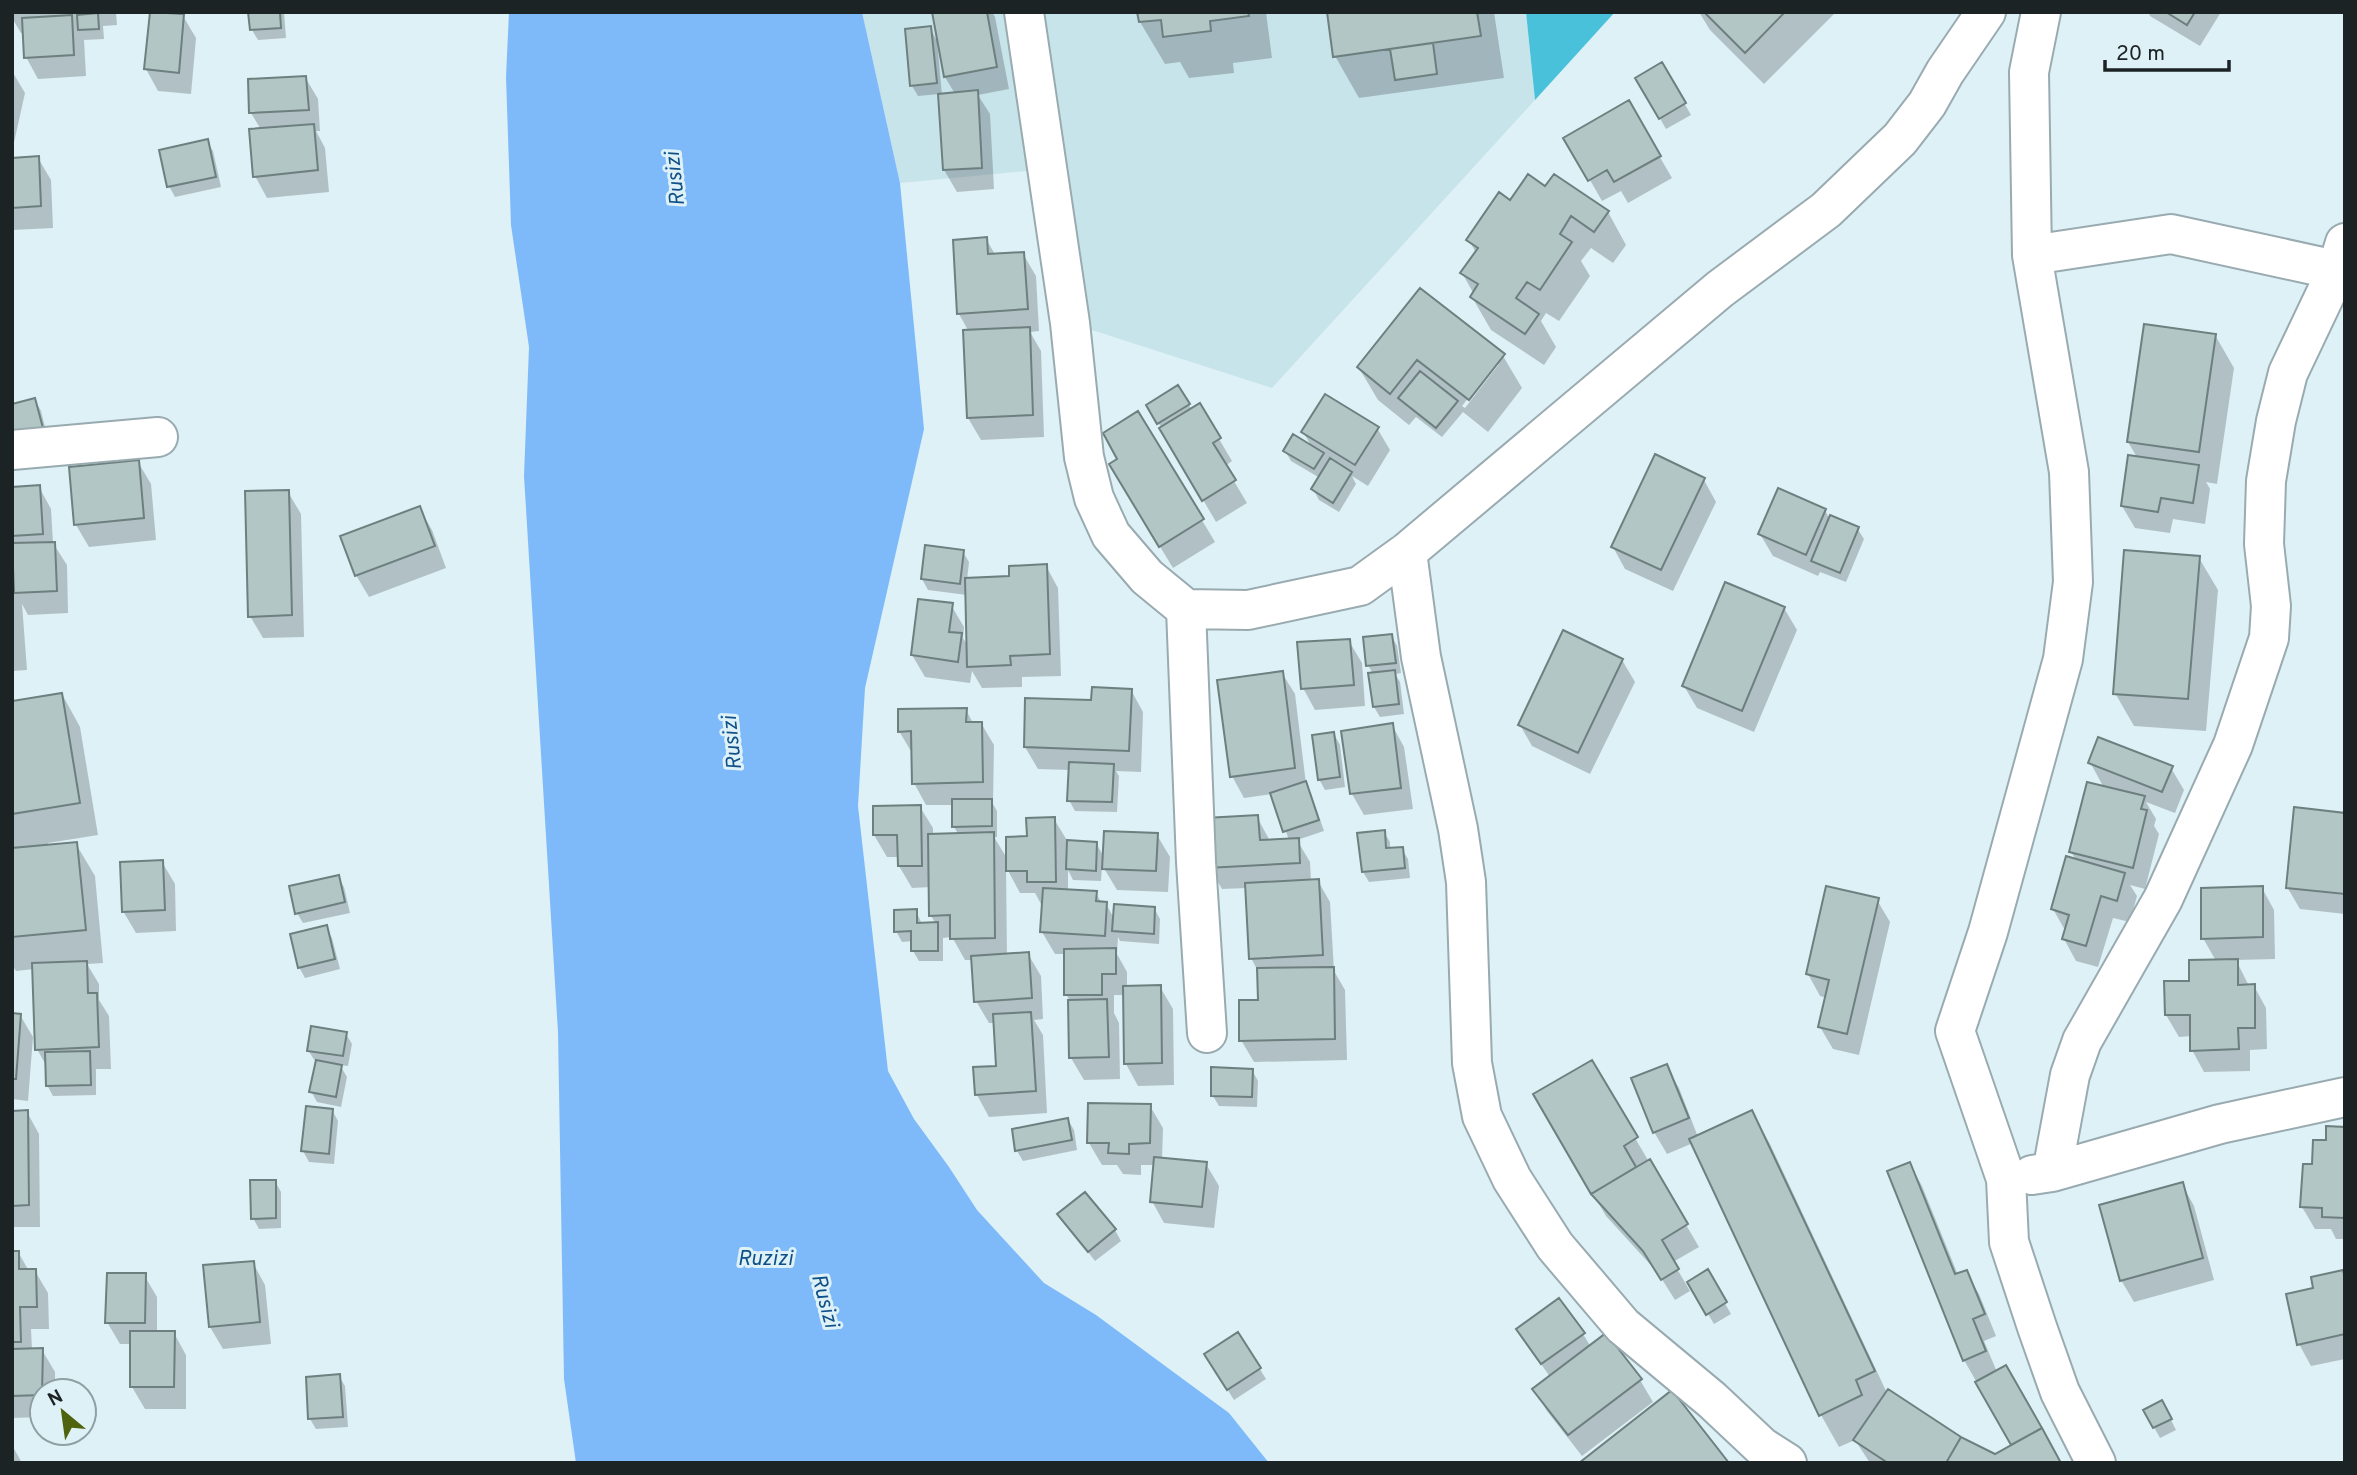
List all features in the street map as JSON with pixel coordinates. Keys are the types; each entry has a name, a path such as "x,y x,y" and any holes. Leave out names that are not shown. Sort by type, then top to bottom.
{"street":[{"path":"1024,12 1070,323 1084,457 1094,498 1111,535 1147,577 1186,609 1248,610 1360,586 1407,552 1720,289 1826,210 1900,139 1927,104 1986,12"},
{"path":"2041,12 2029,72 2032,255 2069,472 2073,582 2063,659 1988,932 1955,1031 2006,1178 2009,1242 2060,1392 2096,1463"},
{"path":"2032,255 2171,234 2342,262 2288,373 2276,421 2266,481 2264,544 2271,606 2269,638 2233,745 2162,899 2082,1041 2070,1075 2052,1171"},
{"path":"12,450 158,438"},
{"path":"1407,552 1421,657 1458,829 1466,882 1472,1063 1482,1116 1512,1180 1555,1246 1623,1326 1712,1400 1762,1447 1787,1463"},
{"path":"1186,609 1196,862 1207,1033"},
{"path":"2006,1178 2052,1171 2220,1124 2345,1097"}],"shaded area":[{"path":"862,12 1526,12 1535,100 1272,388 1070,323 1047,169 900,183"},
{"path":"1526,12 1615,12 1535,100"}],"water":[{"name":"Ruzizi","path":"509,12 862,12 900,183 924,429 865,688 858,806 888,1071 914,1119 977,1210 1044,1283 1096,1315 1229,1413 1269,1463 576,1463 564,1379 558,1032 524,476 529,347 511,225 506,77"}],"building":[{"path":"150,12 184,14 179,73 144,69"},
{"path":"248,12 280,12 281,28 250,30"},
{"path":"932,12 987,12 997,67 944,77"},
{"path":"1137,12 1248,12 1249,16 1210,21 1211,31 1163,37 1161,20 1139,22"},
{"path":"1327,12 1477,12 1481,36 1333,57"},
{"path":"1704,12 1785,12 1745,53"},
{"path":"2166,12 2195,12 2187,25"},
{"path":"98,13 99,29 78,30 77,15"},
{"path":"72,15 74,55 24,58 22,18"},
{"path":"931,26 937,83 910,86 905,29"},
{"path":"1433,43 1437,74 1395,80 1390,49"},
{"path":"1662,62 1686,103 1659,119 1635,78"},
{"path":"306,76 309,110 249,113 248,79"},
{"path":"978,90 982,168 943,170 938,94"},
{"path":"1629,100 1661,156 1614,182 1607,170 1588,181 1563,138"},
{"path":"314,124 318,170 253,177 249,129"},
{"path":"208,139 216,177 167,187 159,150"},
{"path":"39,156 41,206 12,208 12,158"},
{"path":"1528,174 1545,186 1554,174 1609,211 1594,232 1571,216 1560,234 1572,242 1540,290 1527,282 1516,298 1539,314 1525,334 1470,297 1478,284 1460,273 1478,248 1466,240 1499,192 1510,200"},
{"path":"987,237 988,254 1024,252 1028,309 957,314 953,240"},
{"path":"1420,288 1505,354 1469,400 1417,360 1390,394 1357,367"},
{"path":"2144,324 2216,334 2199,452 2127,442"},
{"path":"1030,327 1033,415 967,418 963,330"},
{"path":"1420,371 1458,401 1436,428 1398,398"},
{"path":"1178,385 1190,404 1157,424 1146,405"},
{"path":"1325,394 1379,427 1355,465 1301,432"},
{"path":"35,398 43,428 12,436 12,404"},
{"path":"1200,403 1221,438 1213,443 1236,480 1202,501 1159,428"},
{"path":"1138,411 1204,519 1159,547 1109,464 1117,459 1103,433"},
{"path":"1293,434 1324,453 1314,469 1283,451"},
{"path":"1655,454 1705,478 1661,570 1611,547"},
{"path":"2128,455 2199,465 2193,503 2161,498 2158,512 2121,506"},
{"path":"1330,458 1352,472 1333,503 1311,489"},
{"path":"139,460 144,518 74,525 69,467"},
{"path":"40,485 43,534 12,536 12,487"},
{"path":"1778,488 1826,509 1806,555 1758,534"},
{"path":"289,490 292,615 248,617 245,491"},
{"path":"420,506 435,546 355,576 340,536"},
{"path":"1830,515 1859,527 1840,573 1811,561"},
{"path":"55,542 57,591 14,593 12,543"},
{"path":"925,545 964,550 960,584 921,579"},
{"path":"2124,550 2200,556 2188,699 2113,694"},
{"path":"1047,564 1050,654 1010,656 1011,665 967,667 965,578 1009,576 1009,566"},
{"path":"1725,582 1785,607 1742,711 1682,686"},
{"path":"918,599 953,603 949,632 962,633 958,662 911,655"},
{"path":"1563,630 1623,659 1578,753 1518,725"},
{"path":"1392,634 1396,663 1366,666 1363,637"},
{"path":"1350,639 1354,685 1301,689 1297,642"},
{"path":"1395,670 1399,704 1373,707 1368,673"},
{"path":"1283,671 1295,768 1230,777 1217,680"},
{"path":"1092,687 1132,689 1129,751 1024,747 1025,698 1091,700"},
{"path":"62,693 80,803 12,814 12,701"},
{"path":"967,708 966,722 982,722 983,782 912,784 911,731 898,732 898,709"},
{"path":"1393,723 1401,788 1350,794 1341,731"},
{"path":"1334,732 1340,777 1318,780 1312,735"},
{"path":"2098,737 2173,766 2162,792 2088,763"},
{"path":"1069,762 1114,764 1112,802 1067,801"},
{"path":"1306,781 1319,820 1283,832 1270,793"},
{"path":"2087,782 2145,796 2141,809 2147,810 2133,868 2069,852"},
{"path":"952,799 992,799 992,826 952,827"},
{"path":"921,805 922,866 898,866 897,835 873,835 873,806"},
{"path":"2294,807 2345,813 2345,894 2286,888"},
{"path":"1258,815 1260,840 1299,838 1300,863 1207,868 1205,818"},
{"path":"1055,817 1056,882 1027,882 1027,871 1006,871 1006,837 1027,836 1026,818"},
{"path":"1385,830 1386,848 1403,847 1405,868 1362,872 1357,833"},
{"path":"1104,831 1158,833 1156,871 1102,869"},
{"path":"994,832 995,938 950,939 950,915 929,916 928,834"},
{"path":"1067,840 1097,842 1096,871 1066,869"},
{"path":"77,842 86,930 12,937 12,848"},
{"path":"2066,856 2125,873 2117,901 2101,896 2086,946 2062,939 2069,915 2051,909"},
{"path":"163,860 165,910 122,912 120,862"},
{"path":"339,875 345,902 295,914 289,886"},
{"path":"1319,879 1323,955 1249,959 1245,883"},
{"path":"1826,886 1879,898 1847,1034 1818,1027 1829,980 1806,974"},
{"path":"2263,886 2263,937 2201,939 2201,888"},
{"path":"1043,888 1097,891 1096,901 1107,902 1105,936 1040,932"},
{"path":"1114,904 1155,907 1154,934 1112,931"},
{"path":"917,909 917,923 938,922 938,951 911,951 911,931 894,932 894,910"},
{"path":"327,925 335,959 298,968 290,934"},
{"path":"1116,948 1116,974 1102,974 1102,995 1064,995 1064,949"},
{"path":"1029,952 1032,998 974,1002 971,956"},
{"path":"2238,959 2238,985 2255,984 2255,1028 2238,1028 2239,1049 2190,1051 2190,1015 2165,1015 2164,981 2189,981 2189,960"},
{"path":"87,961 88,993 97,993 99,1047 35,1050 32,963"},
{"path":"1334,967 1335,1039 1239,1041 1239,1000 1258,1000 1257,968"},
{"path":"1161,985 1162,1063 1124,1064 1123,986"},
{"path":"1107,999 1109,1057 1069,1058 1068,1000"},
{"path":"1031,1012 1036,1091 975,1095 973,1067 996,1066 993,1014"},
{"path":"12,1013 21,1014 16,1079 12,1079"},
{"path":"311,1026 347,1032 343,1056 307,1051"},
{"path":"90,1051 91,1085 46,1086 45,1052"},
{"path":"316,1060 342,1065 336,1097 309,1092"},
{"path":"1592,1060 1638,1137 1624,1146 1636,1167 1591,1194 1533,1094"},
{"path":"1667,1064 1689,1118 1653,1133 1631,1078"},
{"path":"1211,1067 1253,1069 1252,1097 1211,1096"},
{"path":"1088,1103 1151,1104 1150,1143 1129,1144 1129,1154 1108,1153 1109,1143 1087,1143"},
{"path":"306,1106 333,1109 329,1154 301,1151"},
{"path":"28,1110 29,1205 12,1206 12,1111"},
{"path":"1752,1110 1875,1371 1856,1380 1862,1395 1819,1416 1689,1139"},
{"path":"1068,1118 1072,1140 1015,1151 1012,1129"},
{"path":"2326,1126 2345,1127 2345,1218 2322,1217 2322,1208 2300,1207 2303,1164 2312,1164 2313,1140 2326,1140"},
{"path":"1154,1157 1207,1162 1202,1207 1150,1202"},
{"path":"1650,1159 1688,1224 1662,1240 1679,1269 1661,1280 1643,1251 1591,1194"},
{"path":"1910,1162 1955,1274 1967,1270 1985,1314 1973,1319 1986,1351 1963,1361 1887,1171"},
{"path":"250,1180 276,1180 276,1218 251,1219"},
{"path":"2183,1182 2203,1258 2120,1281 2099,1205"},
{"path":"1085,1192 1116,1229 1088,1252 1057,1214"},
{"path":"12,1251 19,1251 19,1269 36,1269 37,1307 20,1307 21,1342 12,1342"},
{"path":"254,1261 260,1322 209,1327 203,1265"},
{"path":"1708,1269 1727,1302 1706,1315 1687,1282"},
{"path":"2343,1270 2345,1334 2297,1345 2286,1294 2313,1288 2311,1277"},
{"path":"107,1273 146,1273 145,1323 105,1323"},
{"path":"1559,1298 1585,1333 1541,1364 1516,1329"},
{"path":"130,1331 175,1331 174,1387 130,1387"},
{"path":"1238,1332 1261,1368 1227,1390 1204,1354"},
{"path":"1606,1333 1642,1379 1568,1435 1532,1389"},
{"path":"43,1348 42,1377 28,1377 28,1395 12,1396 12,1349"},
{"path":"2006,1365 2042,1428 2011,1445 1975,1382"},
{"path":"340,1374 343,1417 308,1419 306,1377"},
{"path":"1888,1389 1961,1437 1946,1463 1888,1463 1853,1440"},
{"path":"1672,1390 1729,1463 1579,1463"},
{"path":"2162,1400 2172,1419 2153,1428 2143,1410"},
{"path":"2042,1428 2061,1463 1946,1463 1961,1437 1995,1454"}],"water label":[{"name":"Rusizi","path":"676,179"},
{"name":"Rusizi","path":"733,743"},
{"name":"Rusizi","path":"824,1301"}]}
